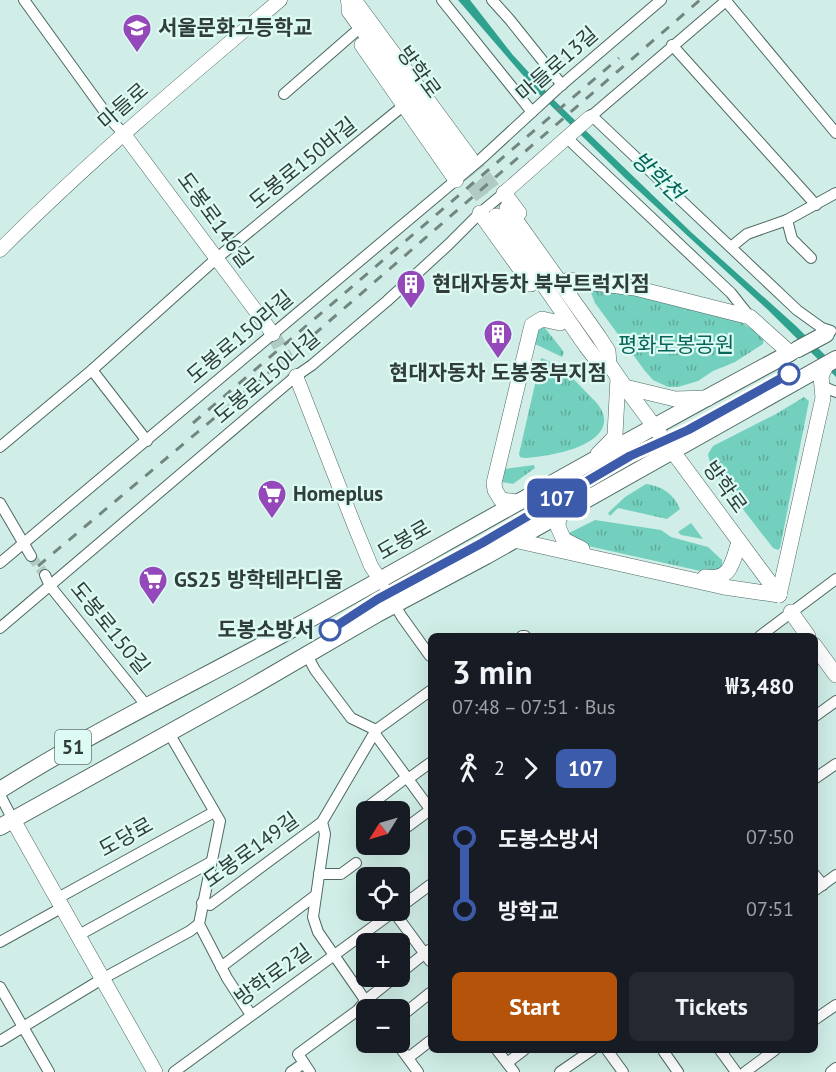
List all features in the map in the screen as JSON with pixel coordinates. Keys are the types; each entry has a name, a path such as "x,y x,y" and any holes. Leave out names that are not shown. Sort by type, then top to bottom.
{"main road":[{"name":"방학로","path":"349,1 349,11 360,17 467,166"},
{"path":"360,17 378,23 391,38 467,166 403,106 354,33 360,17"},
{"name":"방학로","path":"502,206 592,341 596,359 609,364 778,595"},
{"path":"480,213 573,340 592,341 598,322 568,280 502,206"},
{"path":"568,280 635,288 750,317 794,351"},
{"path":"517,502 501,500 494,483 532,325 542,319 560,323"},
{"name":"도봉로","path":"0,790 146,705 172,694 831,331"},
{"path":"514,540 751,593 778,595 823,398 830,389 821,376 826,364"},
{"name":"51","path":"6,824 826,364"},
{"path":"588,463 613,440 617,415 616,399 622,382 675,399 708,399"},
{"path":"559,515 560,533 567,543 575,547 711,578 722,576 727,572 739,542"},
{"name":"방학로","path":"791,612 806,633"},
{"path":"818,650 836,675"},
{"path":"6,824 61,903 155,1072"}],"street":[{"path":"24,0 110,119 123,133"},
{"name":"마들로","path":"0,250 123,133 280,0"},
{"path":"442,0 532,112"},
{"path":"492,0 560,86"},
{"name":"마들로13길","path":"467,166 661,0"},
{"path":"502,206 569,136 727,0 836,133"},
{"path":"284,94 354,33"},
{"path":"672,45 816,205"},
{"name":"도봉로150바길","path":"0,447 92,370 217,258 403,106"},
{"name":"도봉로","path":"590,117 806,318 831,331"},
{"name":"도봉로146길","path":"123,133 273,334"},
{"path":"569,136 731,293 750,317"},
{"name":"도봉로150라길","path":"0,563 273,334 467,166"},
{"path":"731,247 747,234 787,220 836,193"},
{"name":"도봉로150나길","path":"0,628 387,301 448,246 480,213 502,206"},
{"path":"787,220 792,239 811,258"},
{"path":"92,370 147,441"},
{"path":"296,376 371,566 428,653"},
{"path":"0,503 31,556"},
{"name":"도봉로150길","path":"45,575 50,586 146,705"},
{"path":"764,633 836,579"},
{"name":"방학로","path":"778,595 791,612"},
{"path":"307,656 351,718 375,732 428,807"},
{"path":"364,999 318,932 312,917 325,834 322,822 375,732 428,693"},
{"path":"818,714 836,701"},
{"name":"도봉로149길","path":"169,733 220,822 199,924"},
{"path":"818,775 836,764"},
{"path":"376,801 428,765"},
{"path":"0,795 6,824"},
{"path":"410,825 428,811"},
{"name":"도당로","path":"0,942 214,812"},
{"name":"도봉로149길","path":"202,903 210,905 322,822"},
{"path":"79,935 211,862"},
{"path":"319,874 341,874 356,863"},
{"path":"819,888 836,875"},
{"name":"방학로2길","path":"410,900 428,886"},
{"path":"221,968 316,895"},
{"name":"방학로2길","path":"174,1072 381,921"},
{"path":"404,921 428,954"},
{"path":"0,1041 199,924 221,968 250,1015"},
{"path":"410,967 428,956"},
{"path":"0,987 49,1072"},
{"path":"374,999 386,987"},
{"path":"410,1009 428,995"},
{"path":"818,1017 836,1005"},
{"path":"291,1072 307,1067 298,1054 356,1011"},
{"path":"408,1059 428,1043"},
{"path":"404,1053 418,1072"},
{"path":"499,1053 510,1067 522,1053"},
{"path":"560,1072 588,1053"},
{"path":"609,1053 623,1072"},
{"path":"665,1053 678,1072"},
{"path":"722,1053 736,1072"},
{"path":"745,1072 770,1053"},
{"path":"831,1072 836,1068"}],"green space":[{"name":"평화도봉공원","path":"596,286 739,321 764,337 763,344 698,381 678,387 668,387 653,380 645,371 595,303 590,290"},
{"path":"539,328 545,328 564,352 562,357 533,343"},
{"name":"평화도봉공원","path":"541,358 554,364 576,381 597,403 604,418 602,428 596,437 586,444 546,456 524,458 519,454"},
{"path":"804,397 809,401 778,550 773,548 711,468 708,454 713,446"},
{"path":"534,465 535,468 513,484 502,482 504,469"},
{"path":"646,484 667,492 680,509 667,519 618,508 610,516 608,513 625,497"},
{"path":"595,520 661,530 671,537 708,547 722,560 722,570 705,572 579,544 570,537 569,533"},
{"path":"691,523 703,539 681,535 678,532"}],"shaded area":[{"path":"458,0 470,0 512,54 555,101 692,233 796,326 836,366 836,377 540,95"}],"tunnel":[{"path":"470,158 507,208"},
{"path":"460,166 496,216"},
{"path":"273,334 296,376"},
{"path":"31,556 45,575"}],"railway":[{"path":"38,566 311,337 700,0"},
{"path":"193,423 619,58"}],"bus line":[{"name":"107","path":"330,630 360,609 482,543 630,456 665,442 789,374"}],"place":[{"name":"서울문화고등학교","path":"137,54"},
{"name":"현대자동차 북부트럭지점","path":"411,310"},
{"name":"현대자동차 도봉중부지점","path":"498,360"},
{"name":"Homeplus","path":"272,520"},
{"name":"GS25 방학테라디움","path":"153,606"},
{"name":"도봉소방서","path":"330,630"}],"water label":[{"name":"방학천","path":"658,176"}]}
